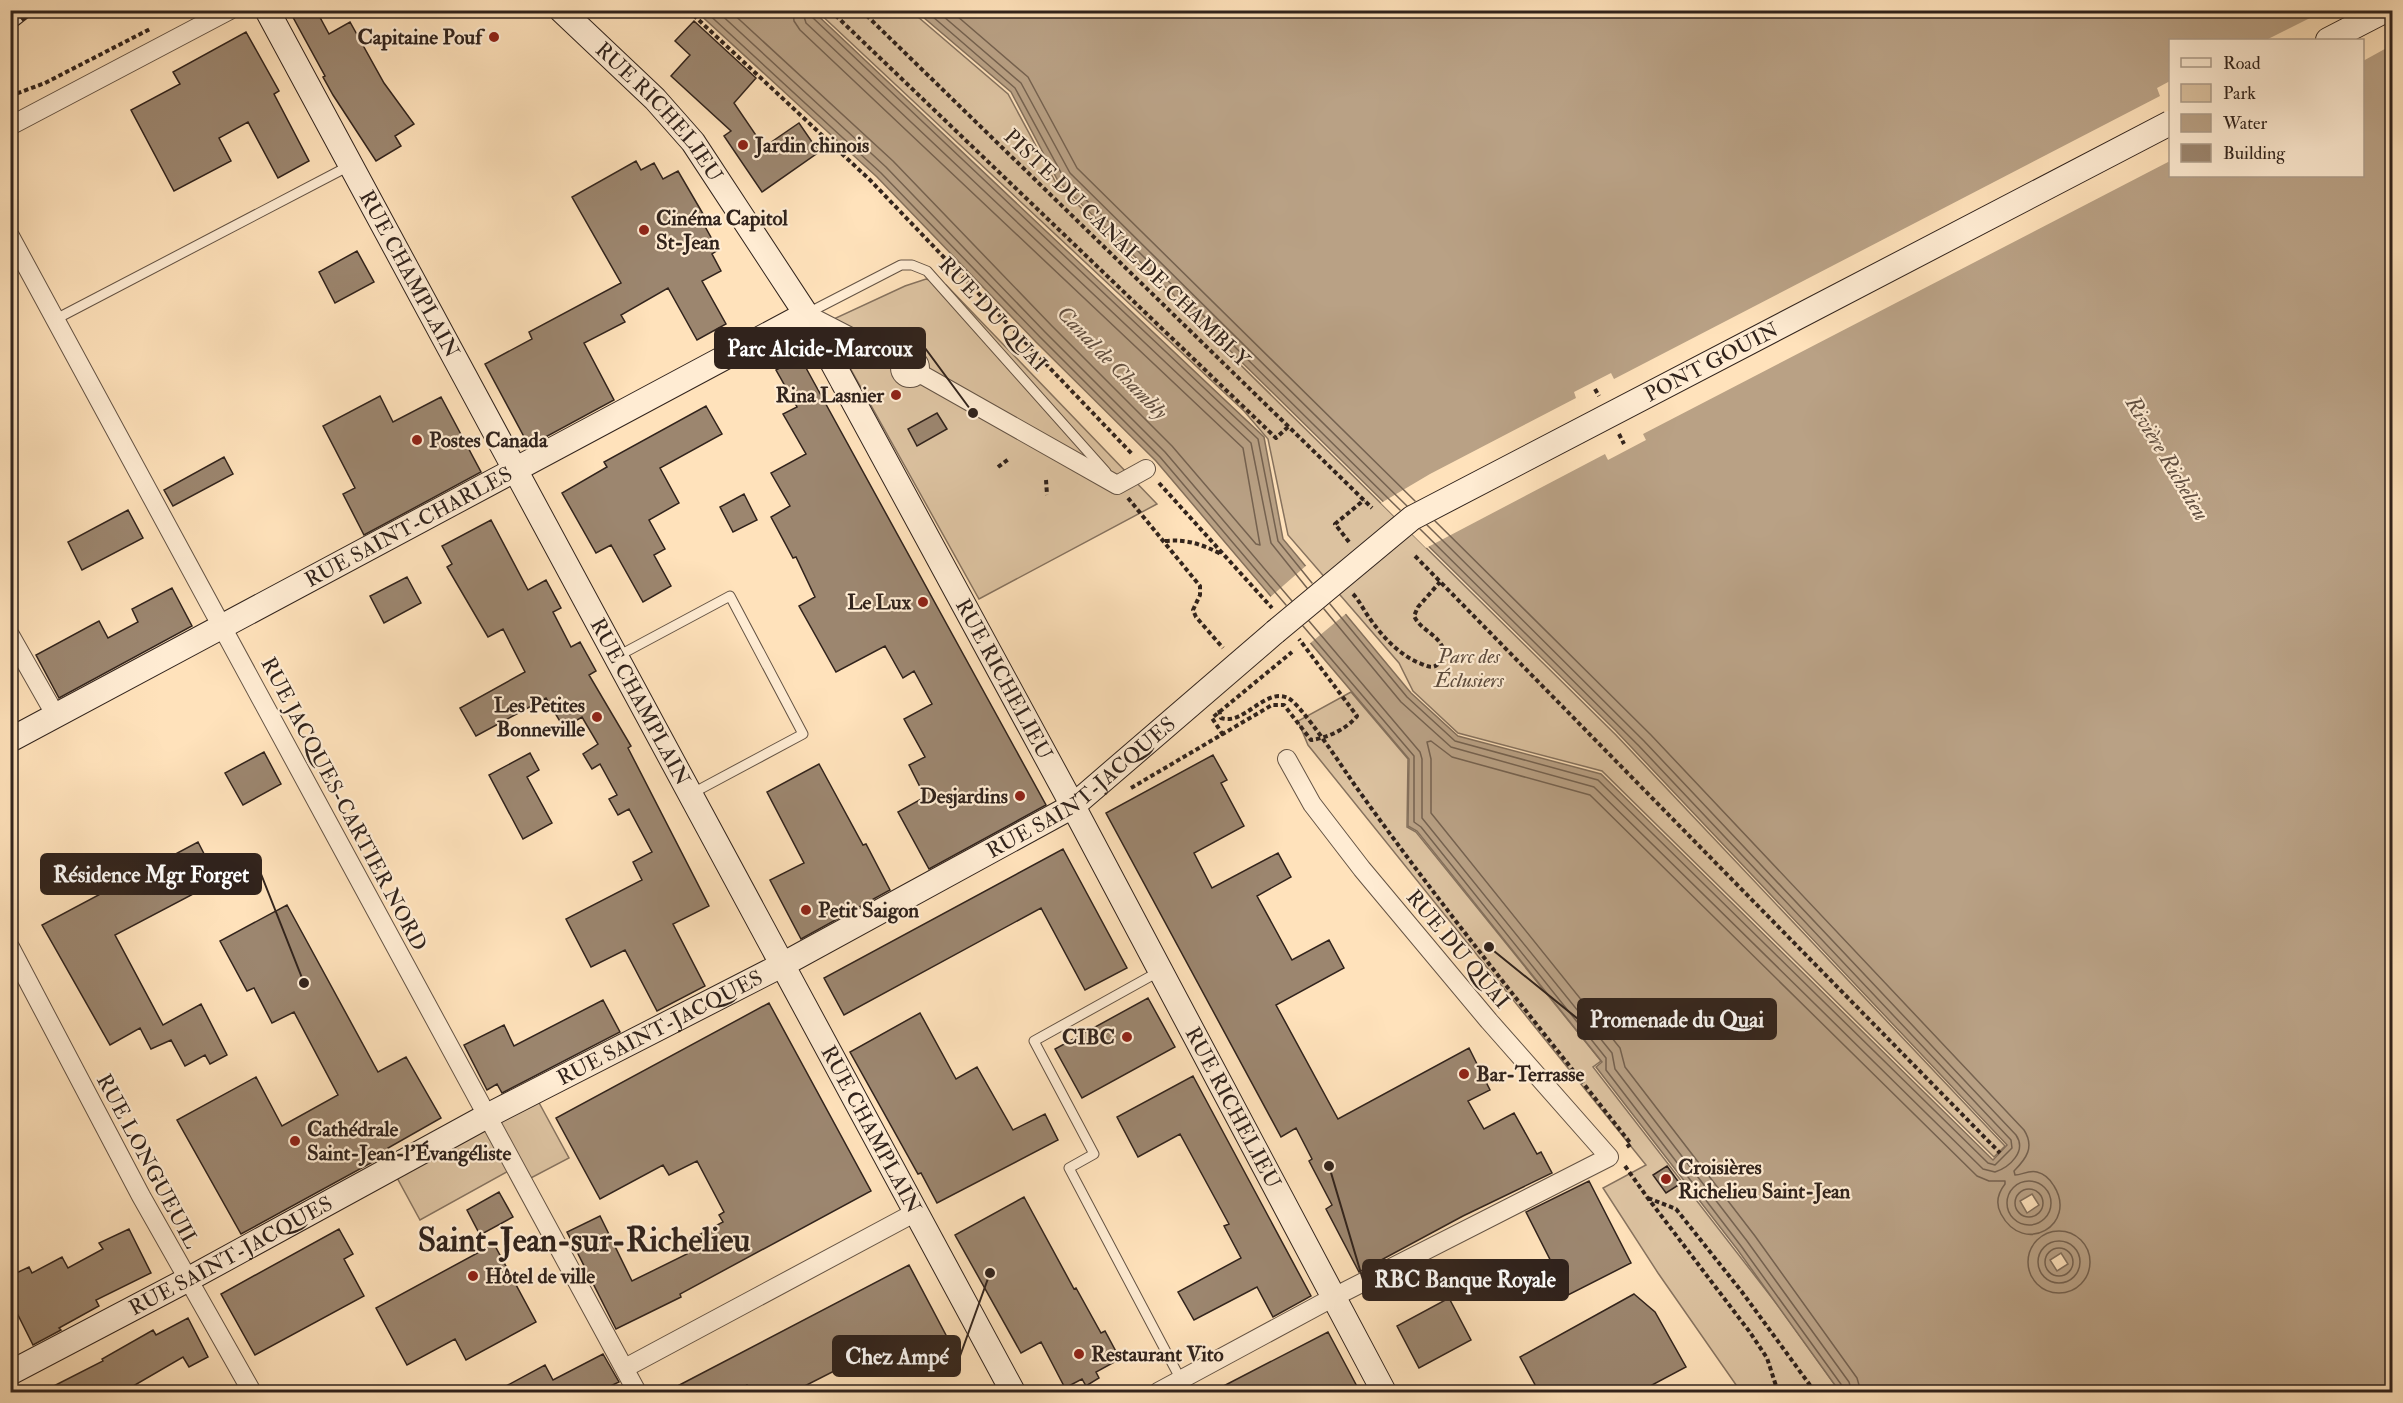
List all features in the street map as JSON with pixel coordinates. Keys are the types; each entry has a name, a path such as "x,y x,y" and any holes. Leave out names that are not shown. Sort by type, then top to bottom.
{"street":[{"path":"10,126 230,10"},
{"name":"RUE CHAMPLAIN","path":"267,10 1013,1392"},
{"name":"RUE RICHELIEU","path":"561,10 655,99 693,142 806,314 1073,806 1384,1392"},
{"path":"2330,39 2386,10"},
{"name":"PONT GOUIN","path":"1282,627 1412,518 2169,124"},
{"name":"RUE JACQUES-CARTIER NORD","path":"10,236 624,1368 634,1391"},
{"path":"806,314 901,363 902,374 908,378 919,373 1117,485 1146,469"},
{"name":"RUE SAINT-CHARLES","path":"10,740 806,314"},
{"name":"RUE SAINT-JACQUES","path":"10,1372 187,1280 487,1116 782,965 1073,806 1282,627"},
{"path":"10,634 56,716"},
{"name":"RUE DU QUAI","path":"1287,759 1312,804 1362,869 1489,1021 1616,1157"},
{"name":"RUE LONGUEUIL","path":"10,947 112,1144 252,1392"},
{"path":"1158,1392 1334,1297 1616,1157"},
{"path":"624,1368 916,1212"}],"lane":[{"path":"56,319 351,165"},
{"name":"RUE DU QUAI","path":"806,314 901,265 912,265 927,271 1117,485"},
{"path":"616,657 730,596 803,734 690,794"},
{"path":"1160,970 1034,1041 1094,1154 1069,1168 1181,1380"}],"path":[{"path":"688,10 870,180 1146,469 1224,555 1357,716 1352,723 1322,739 1311,740 1284,705 1272,705 1126,790"},
{"path":"830,10 1276,438 1289,426"},
{"name":"PISTE DU CANAL DE CHAMBLY","path":"861,10 1372,508"},
{"path":"1595,389 1599,396"},
{"path":"998,467 1010,458"},
{"path":"1046,480 1047,495"},
{"path":"1117,485 1200,586 1200,595 1193,610 1196,617 1226,650"},
{"path":"1349,542 1335,524 1364,500"},
{"path":"1166,542 1180,540 1198,543 1224,555"},
{"path":"1415,556 2000,1153"},
{"path":"1350,590 1370,619 1397,650 1408,659 1430,668 1443,659 1443,651 1437,638 1417,622 1414,616 1418,607 1440,582"},
{"path":"1223,735 1212,718 1292,652"},
{"path":"1219,713 1221,718 1231,719 1270,698 1285,696 1300,709 1405,856 1631,1144 1616,1157 1749,1331 1767,1358 1778,1392"},
{"path":"1647,1197 1676,1209 1742,1292 1815,1392"}],"green space":[{"name":"Parc des Éclusiers","path":"817,11 911,11 1008,94 1056,183 1616,735 2005,1146 1994,1157 1602,771 1458,733 1413,691 1399,663 1288,535 1268,439 1244,411"},
{"path":"926,279 946,285 1157,504 979,599 825,323 905,286"},
{"path":"1351,692 1408,759 1407,827 1416,832 1601,1061 1593,1067 1776,1303 1840,1392 1741,1392 1658,1273 1603,1188 1646,1165 1308,745 1298,721"},
{"path":"537,1099 569,1158 529,1179 498,1120"},
{"path":"486,1124 512,1169 420,1220 395,1174"}],"water":[{"path":"696,11 813,11 1264,437 1283,539 1411,693 1458,736 1601,774 1993,1160 2007,1145 1616,731 1058,181 1011,92 916,11 2392,11 2392,1392 1840,1392 1737,1249 1596,1067 1602,1062 1417,831 1408,826 1409,759 1156,461 1036,342 877,177","holes":["2032,1194 2039,1205 2027,1213 2020,1201","2061,1253 2068,1264 2057,1271 2050,1260"]}],"pier":[{"path":"2324,11 2392,11 2392,45 2364,60 2364,39 2268,39"},
{"path":"2169,82 2169,162 1643,434 1646,440 1608,460 1605,454 1426,548 1381,503 1430,474 1576,398 1574,392 1611,373 1614,379 2160,96 2157,88"},
{"path":"1308,564 1348,612 1308,645 1268,599"}],"building":[{"path":"289,10 316,10 329,34 350,22 384,83 414,124 395,136 401,146 376,161 333,95"},
{"path":"694,21 756,78 734,103 764,147 799,123 819,152 762,192 724,136 731,131 671,76 690,55 675,41"},
{"path":"246,32 279,91 274,94 309,161 278,178 248,122 219,138 231,161 174,191 131,110 180,84 173,72"},
{"path":"636,161 641,170 654,163 663,179 678,171 706,219 702,221 718,250 712,254 721,271 702,281 726,324 697,340 668,288 621,315 625,322 584,343 614,400 529,446 485,364 532,339 529,332 621,283 572,197"},
{"path":"357,251 374,282 335,303 319,272"},
{"path":"800,357 1046,805 929,869 898,812 925,797 909,765 925,757 904,719 932,704 914,671 903,678 885,646 836,672 799,606 815,597 796,557 793,558 771,517 790,506 771,473 806,454 783,414 797,407 776,370"},
{"path":"380,396 393,422 441,397 481,472 364,535 343,494 355,488 323,426"},
{"path":"706,406 722,434 660,468 679,503 649,520 665,549 654,555 671,586 643,602 611,545 596,553 562,493 607,467 604,462"},
{"path":"937,413 947,429 917,446 908,429"},
{"path":"224,457 233,474 173,506 164,490"},
{"path":"744,494 757,520 733,532 720,507"},
{"path":"128,510 143,538 82,570 68,542"},
{"path":"491,520 528,590 546,580 561,608 553,612 571,647 580,642 596,671 589,675 631,746 628,748 709,906 673,924 705,986 657,1011 625,950 591,967 566,919 642,880 633,862 652,852 629,809 618,815 609,799 617,795 600,764 592,769 583,754 598,744 582,717 564,728 546,698 476,736 460,708 525,672 503,629 488,637 447,567 452,564 442,546"},
{"path":"407,577 421,603 384,623 370,596"},
{"path":"172,588 192,626 59,698 36,655 99,621 108,638 138,622 132,609"},
{"path":"264,752 281,784 243,805 225,773"},
{"path":"530,753 539,770 527,777 552,823 523,839 489,775"},
{"path":"1213,755 1227,780 1221,783 1244,826 1194,853 1212,888 1278,853 1291,877 1257,896 1292,960 1329,940 1344,968 1276,1005 1338,1119 1469,1048 1490,1090 1468,1101 1484,1129 1514,1113 1537,1154 1541,1152 1552,1173 1463,1216 1359,1272 1326,1209 1332,1205 1309,1161 1312,1159 1296,1128 1281,1137 1106,813"},
{"path":"819,764 890,890 801,939 770,880 804,863 767,792"},
{"path":"198,842 218,881 115,935 163,1025 201,1004 227,1055 210,1064 205,1055 185,1066 171,1040 151,1049 140,1028 110,1045 42,925"},
{"path":"1063,849 1127,968 1085,990 1041,908 844,1015 824,978"},
{"name":"Cathédrale Saint-Jean-l'Évangéliste","path":"287,905 378,1072 406,1057 441,1118 388,1148 391,1152 241,1234 177,1120 256,1077 282,1126 338,1095 294,1012 272,1023 254,988 247,991 220,941"},
{"path":"1148,998 1175,1047 1082,1098 1055,1049"},
{"path":"603,1000 620,1032 502,1093 497,1084 487,1090 464,1045 504,1025 514,1046"},
{"path":"769,1003 871,1191 680,1294 681,1297 616,1329 567,1232 600,1216 632,1281 687,1254 682,1244 723,1222 719,1215 724,1212 697,1161 669,1175 663,1165 600,1199 556,1118"},
{"path":"920,1013 956,1079 977,1067 1013,1130 1045,1114 1058,1140 937,1203 921,1173 918,1174 850,1052"},
{"path":"1193,1076 1311,1296 1273,1317 1257,1287 1194,1320 1178,1292 1241,1258 1224,1226 1229,1224 1180,1134 1138,1157 1117,1117"},
{"name":"Croisières Richelieu Saint-Jean","path":"1667,1166 1680,1184 1666,1193 1653,1175"},
{"path":"1589,1181 1631,1263 1568,1295 1526,1212"},
{"path":"499,1192 513,1217 480,1235 467,1210"},
{"path":"1024,1197 1074,1289 1076,1288 1101,1333 1105,1331 1120,1359 1096,1372 1099,1378 1086,1386 1082,1379 1065,1388 1041,1342 1021,1353 955,1235"},
{"path":"129,1229 151,1273 96,1300 99,1306 33,1345 10,1299 10,1276 29,1267 32,1273 62,1257 68,1268 103,1249 99,1243"},
{"path":"339,1229 353,1254 344,1259 364,1296 255,1355 221,1294"},
{"name":"Hôtel de ville","path":"494,1244 536,1322 466,1360 455,1339 407,1365 376,1308"},
{"path":"909,1265 957,1356 921,1375 903,1342 843,1374 840,1368 793,1392 751,1392 747,1385 734,1392 666,1392"},
{"path":"1634,1294 1655,1312 1686,1367 1639,1392 1539,1392 1520,1357"},
{"path":"1449,1298 1471,1340 1419,1368 1397,1326"},
{"path":"188,1318 208,1357 189,1367 183,1357 123,1392 42,1392 103,1361 102,1359 153,1330 156,1335"},
{"path":"1328,1332 1360,1392 1212,1392"},
{"path":"603,1354 619,1382 598,1392 495,1392 545,1365 553,1380"}],"railway":[{"path":"10,28 33,10"}],"place":[{"name":"Capitaine Pouf","path":"494,37"},
{"name":"Jardin chinois","path":"743,145"},
{"name":"Cinéma Capitol St-Jean","path":"644,230"},
{"name":"Rina Lasnier","path":"896,395"},
{"name":"Parc Alcide-Marcoux","path":"973,413"},
{"name":"Postes Canada","path":"417,440"},
{"name":"Le Lux","path":"923,602"},
{"name":"Les Petites Bonneville","path":"597,717"},
{"name":"Desjardins","path":"1020,796"},
{"name":"Petit Saigon","path":"806,910"},
{"name":"Promenade du Quai","path":"1489,947"},
{"name":"Résidence Mgr Forget","path":"304,983"},
{"name":"CIBC","path":"1127,1037"},
{"name":"Bar-Terrasse","path":"1464,1074"},
{"name":"Cathédrale Saint-Jean-l'Évangéliste","path":"295,1141"},
{"name":"RBC Banque Royale","path":"1329,1166"},
{"name":"Croisières Richelieu Saint-Jean","path":"1666,1179"},
{"name":"Chez Ampé","path":"990,1273"},
{"name":"Hôtel de ville","path":"473,1276"},
{"name":"Restaurant Vito","path":"1079,1354"}],"district":[{"name":"Saint-Jean-sur-Richelieu","path":"584,1239"}],"water label":[{"name":"Canal de Chambly","path":"1113,362"},
{"name":"Rivière Richelieu","path":"2168,458"}]}
